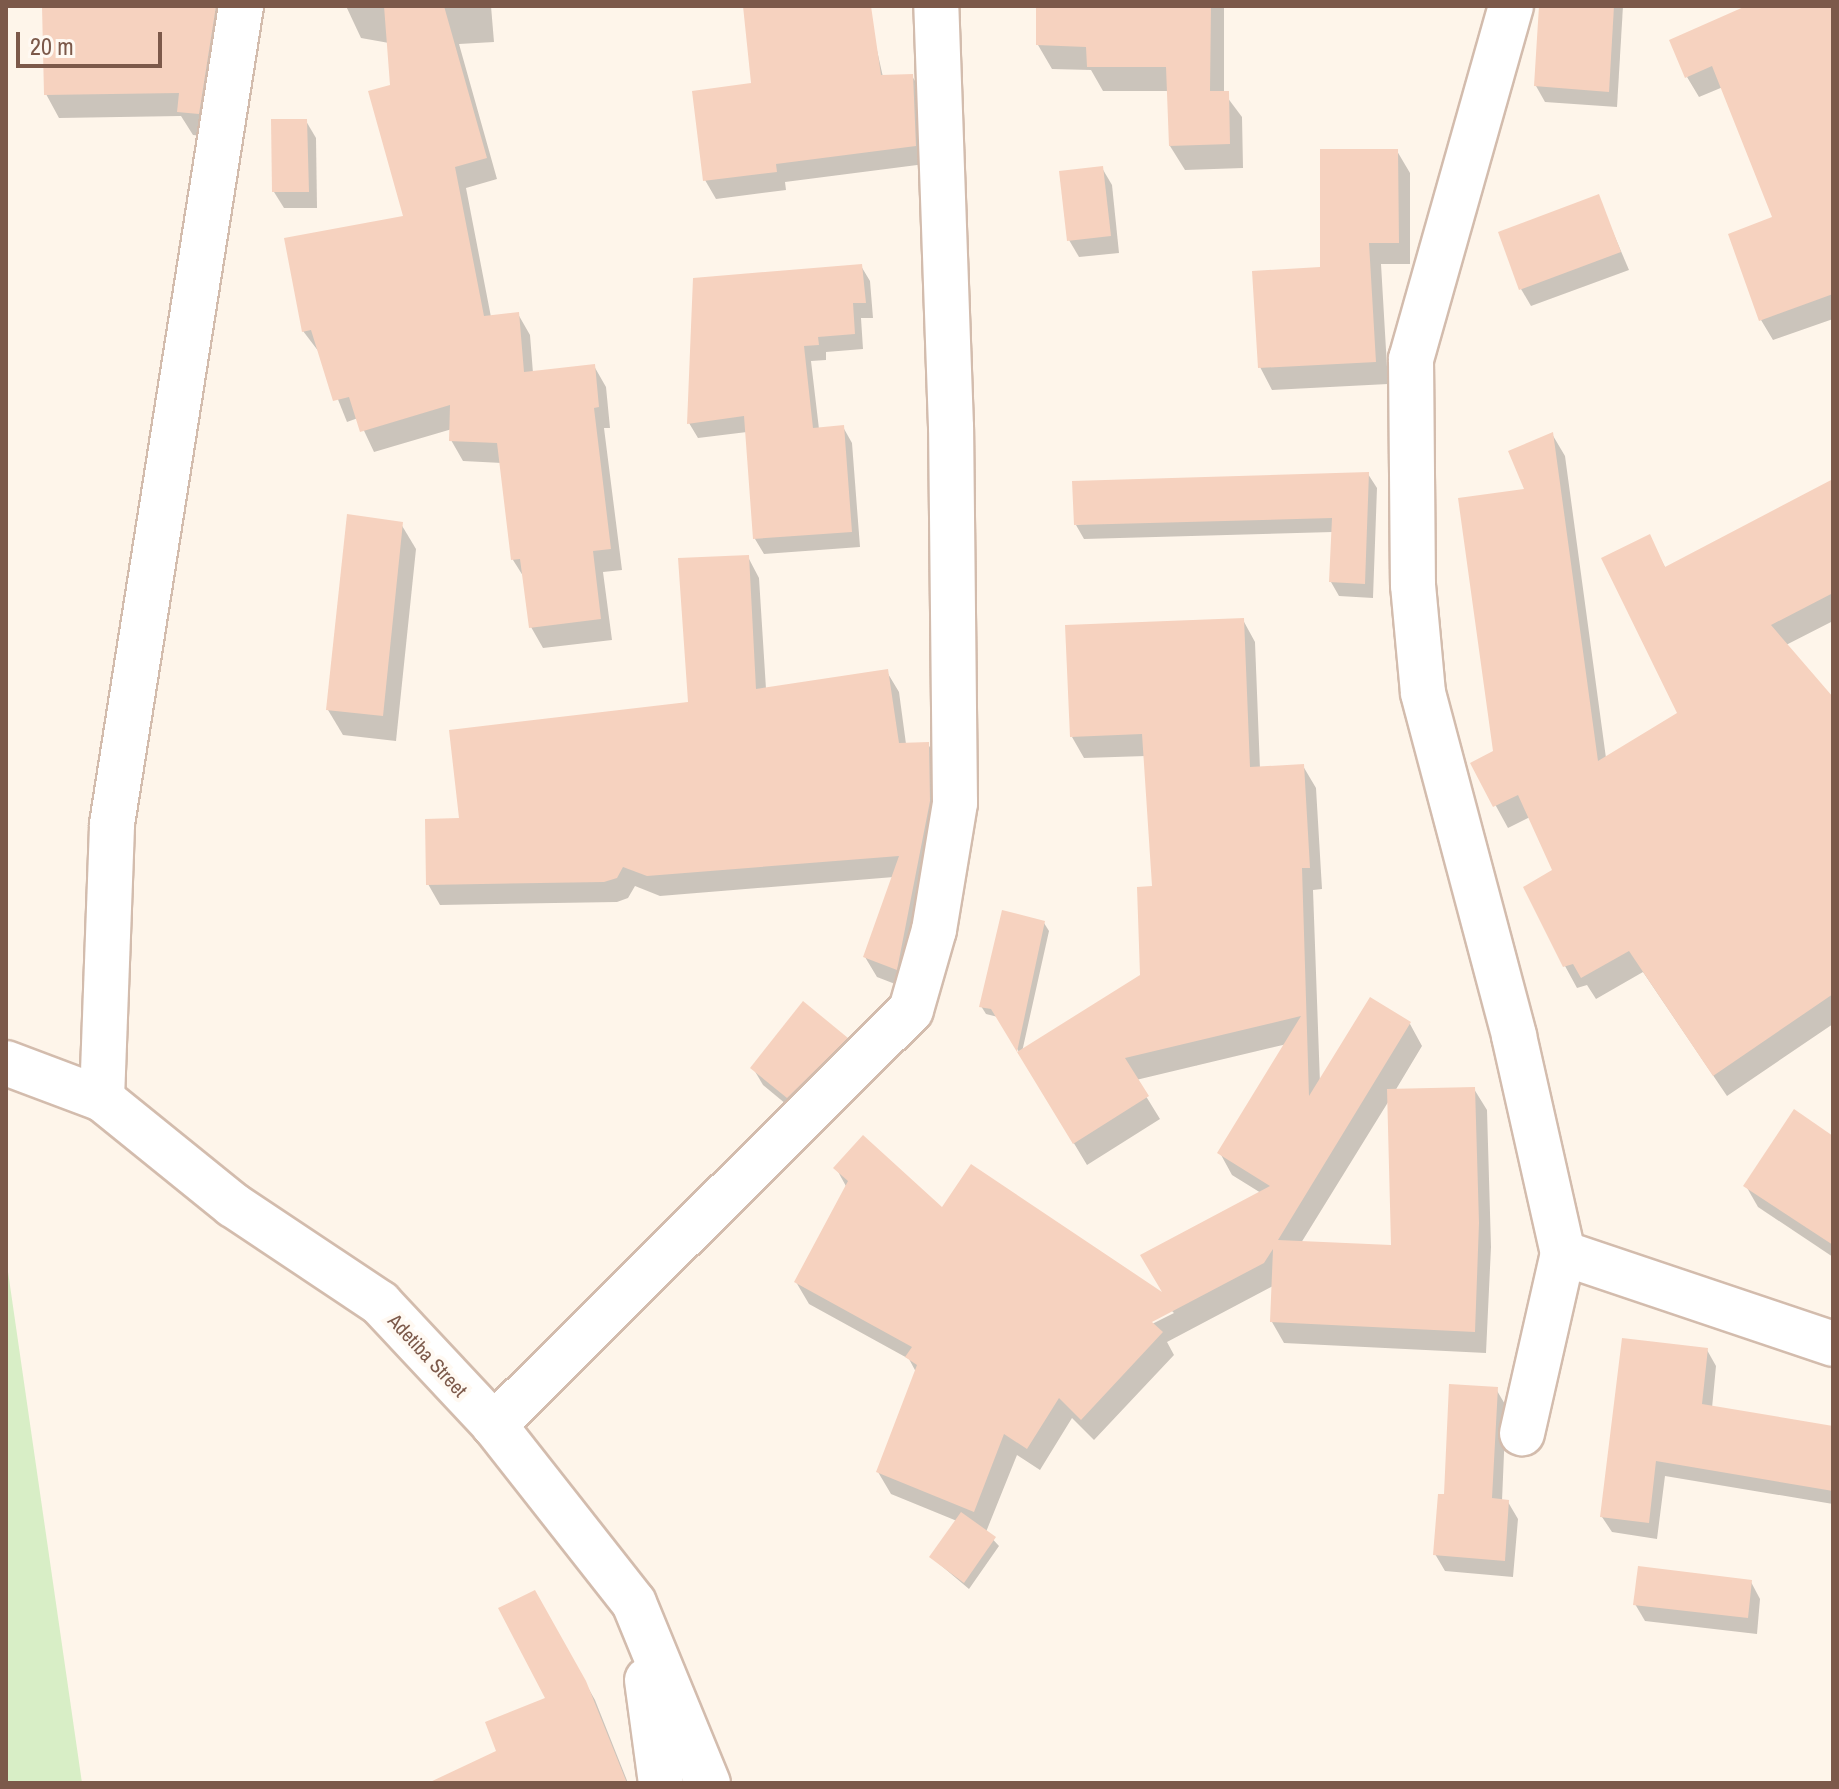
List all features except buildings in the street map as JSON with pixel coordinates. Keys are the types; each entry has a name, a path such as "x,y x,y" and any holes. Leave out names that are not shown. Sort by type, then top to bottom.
{"street":[{"path":"102,1099 112,824 241,6"},
{"path":"494,1425 911,1010 934,930 955,803 951,427 936,6"},
{"path":"1511,6 1411,359 1413,585 1423,693 1514,1036 1563,1253 1522,1433"},
{"name":"Adetiba Street","path":"6,1063 102,1099 233,1205 380,1303 494,1425 634,1603 708,1783"},
{"path":"1563,1253 1833,1344"},
{"path":"634,1603 661,1783"}],"green space":[{"path":"6,1258 82,1783 6,1783"}]}
